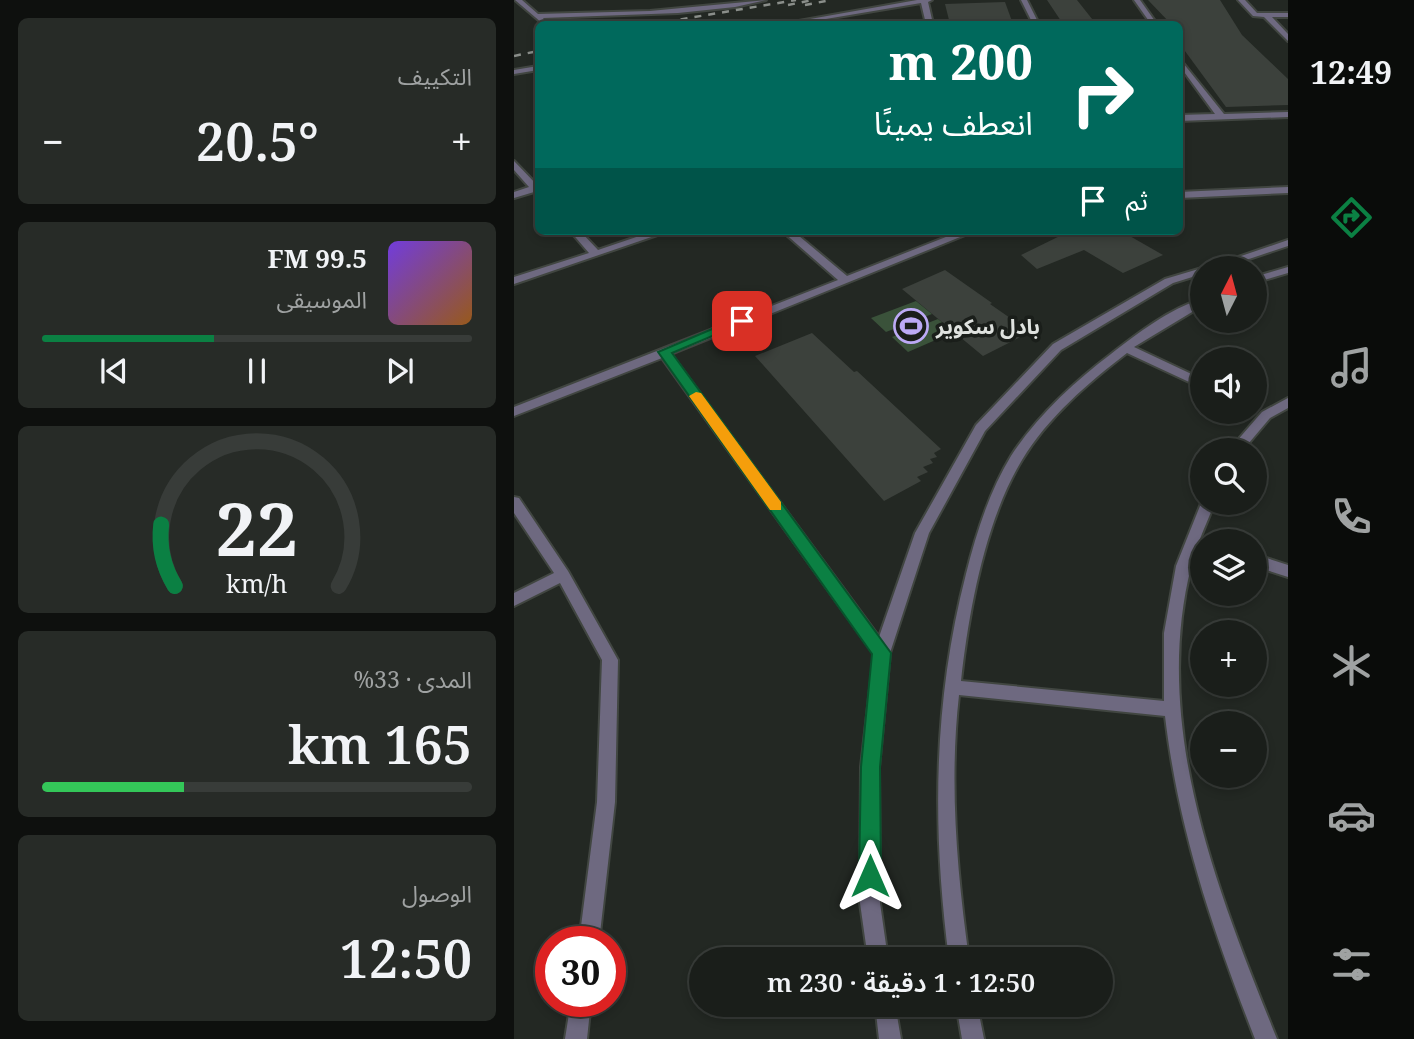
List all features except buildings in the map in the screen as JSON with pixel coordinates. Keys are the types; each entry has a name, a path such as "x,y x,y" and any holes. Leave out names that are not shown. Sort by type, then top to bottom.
{"street":[{"path":"518,0 542,21"},
{"path":"536,16 626,16 714,9 762,0"},
{"path":"859,0 872,4 906,4"},
{"path":"804,21 927,0 930,21"},
{"path":"1024,0 1034,21"},
{"path":"1137,0 1152,21"},
{"path":"1241,0 1255,15 1288,15"},
{"path":"514,12 528,9"},
{"path":"1266,15 1288,39"},
{"path":"514,72 535,68"},
{"path":"1183,68 1221,116"},
{"path":"1183,118 1288,114"},
{"path":"514,164 535,188"},
{"path":"514,195 535,190"},
{"path":"1183,195 1288,190"},
{"path":"579,235 596,254"},
{"path":"514,281 652,235"},
{"path":"792,235 845,280"},
{"path":"514,412 960,235"},
{"path":"1247,256 1288,243"},
{"path":"1267,276 1288,270"},
{"path":"876,947 870,903 870,767 882,653 922,533 980,428 1058,347 1169,281 1190,275"},
{"path":"957,947 947,884 944,772 961,615 989,517 1023,449 1096,369 1170,317 1190,308"},
{"path":"1126,348 1190,378"},
{"path":"664,352 882,653"},
{"path":"1267,410 1288,402"},
{"path":"514,502 563,575 610,660 606,802 591,926"},
{"path":"1190,558 1174,605 1171,709 1200,860 1266,1039"},
{"path":"1267,564 1288,571"},
{"path":"514,600 563,575"},
{"path":"952,687 1171,709"},
{"path":"576,1039 579,1017"},
{"path":"887,1017 890,1039"},
{"path":"969,1017 973,1039"}],"green space":[{"path":"916,301 932,314 886,332 871,318"},
{"path":"938,319 954,332 908,352 892,337"}],"railway":[{"path":"671,21 796,0"},
{"path":"788,5 813,0"},
{"path":"805,5 831,0"},
{"path":"514,56 535,52"}],"slow traffic":[{"path":"696,396 776,506"}],"place":[{"name":"بادل سكوير","path":"911,326"}],"route":[{"path":"742,321 664,352 882,653 870,767 870,876"}]}
